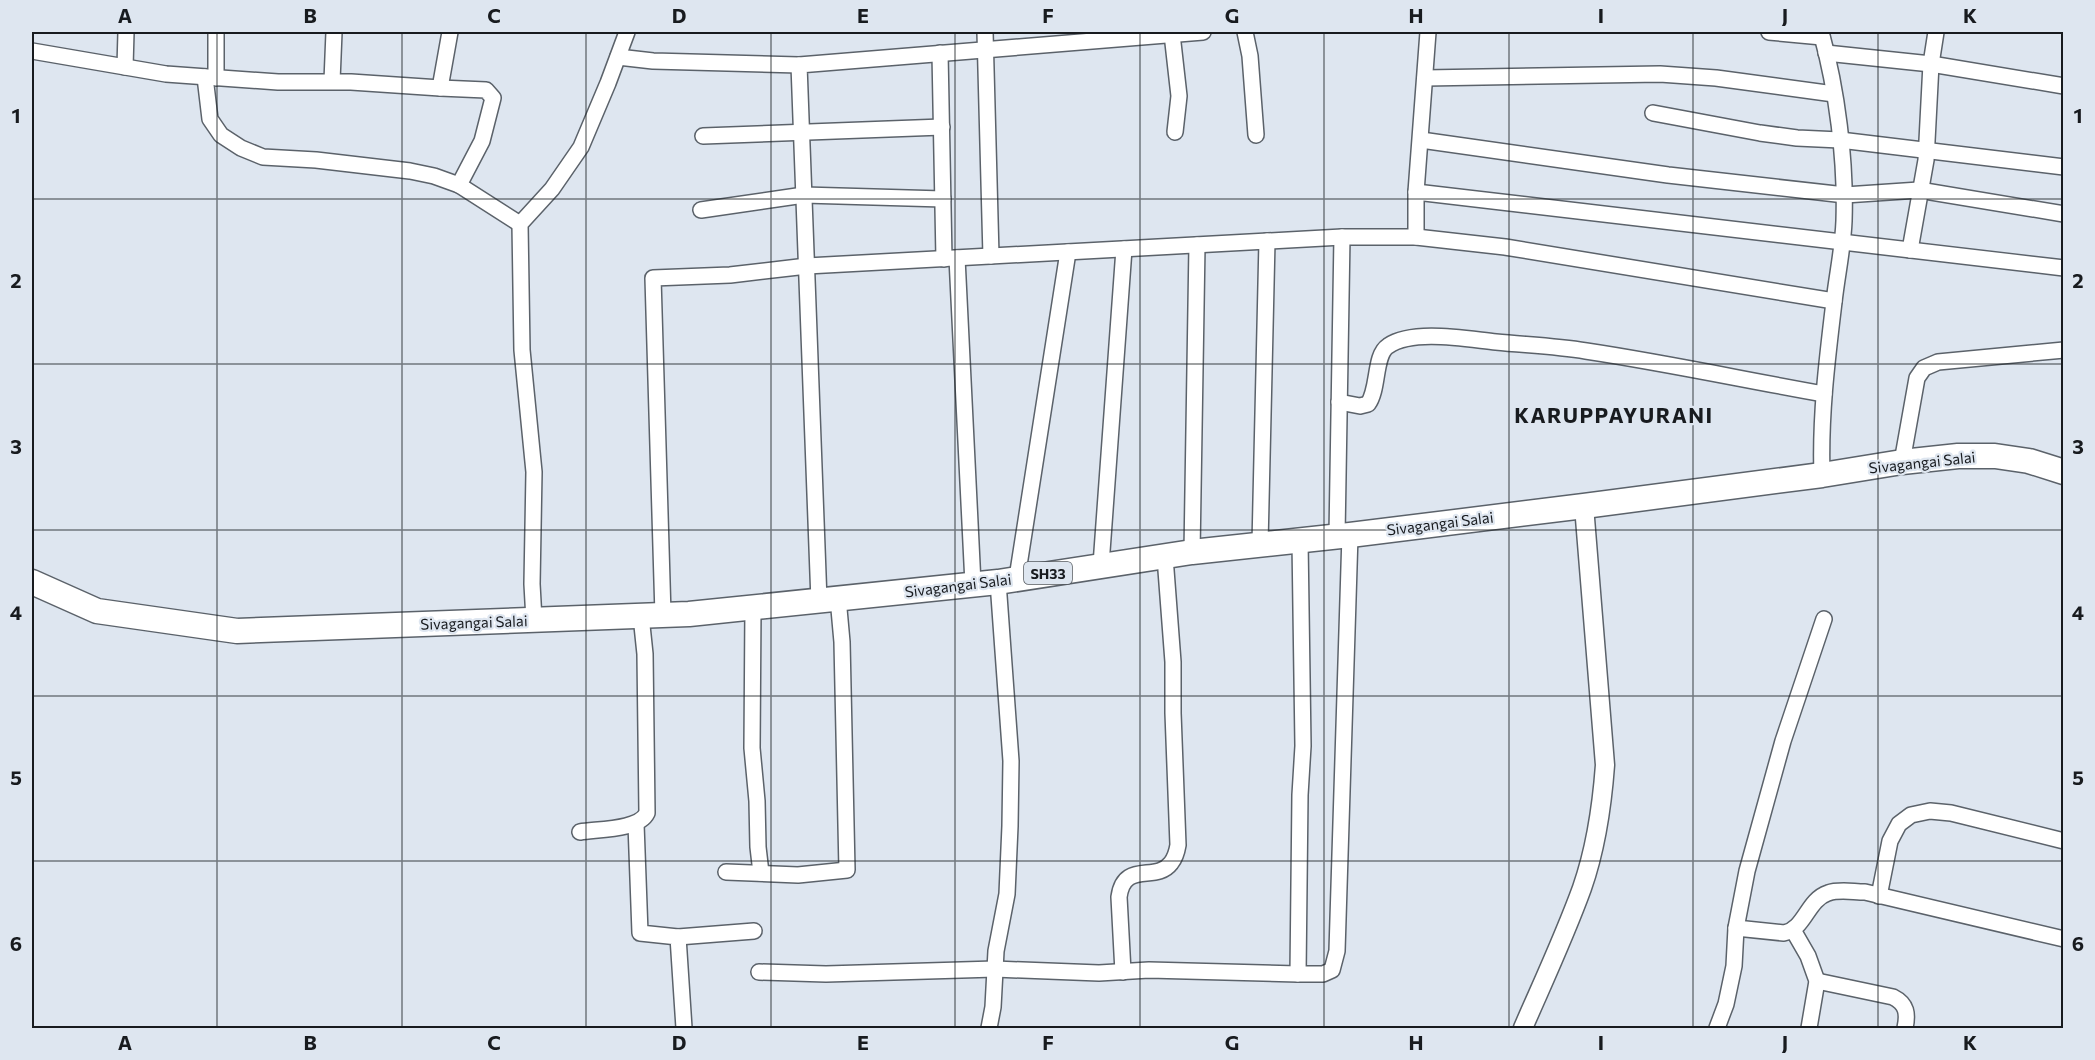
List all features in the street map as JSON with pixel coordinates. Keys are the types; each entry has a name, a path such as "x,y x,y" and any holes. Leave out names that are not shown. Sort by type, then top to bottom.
{"main road":[{"name":"Sivagangai Salai","path":"32,582 97,610 237,631 652,615 973,585 1192,552 1584,506 1958,456 1995,456 2029,461 2064,472"}],"street":[{"path":"125,67 126,32"},
{"path":"216,32 210,77 210,119 221,135 241,148 263,157 316,160 434,176 459,185 520,224"},
{"path":"332,81 334,32"},
{"path":"440,88 450,32"},
{"path":"534,620 532,584 534,471 522,350 520,224 552,189 581,147 627,32"},
{"path":"985,32 992,256"},
{"path":"618,57 653,61 799,65 986,49 1072,37 1203,32"},
{"path":"1245,32 1250,56 1256,135"},
{"path":"1416,237 1416,192 1428,32"},
{"path":"1769,32 1821,34 1834,94 1840,140 1845,195 1843,242 1824,394 1821,441 1822,475"},
{"path":"1910,249 1926,160 1931,64 1936,32"},
{"path":"1172,34 1179,96 1175,132"},
{"path":"32,51 166,74 278,82 332,81 486,90 493,98 482,141 459,185"},
{"path":"940,53 943,199 950,258 973,585"},
{"path":"1826,53 1931,64 2064,86"},
{"path":"726,872 798,875 847,870 842,642 828,600 807,266 799,65"},
{"path":"1425,78 1660,74 1716,78 1834,94"},
{"path":"1653,113 1797,138 1840,140 2064,167"},
{"path":"703,136 942,127"},
{"path":"1421,140 1668,175 1845,195 1919,190 2064,214"},
{"path":"1416,192 2064,268"},
{"path":"701,210 804,195 943,199"},
{"path":"759,972 826,974 994,969 1099,974 1149,970 1323,974 1332,970 1337,951 1343,535 1340,402 1341,237"},
{"path":"580,832 636,824 647,813 645,654 652,615 653,278 730,275 807,266 950,258 1341,237 1416,237 1505,247 1834,301"},
{"path":"1260,544 1267,241"},
{"path":"1192,552 1197,245"},
{"path":"1101,565 1124,249"},
{"path":"988,1029 993,1007 994,969 1007,894 1011,761 1007,580 1068,252"},
{"path":"1340,402 1360,406 1368,404 1374,396 1379,358 1385,347 1413,337 1465,339 1584,350 1824,394"},
{"path":"1902,462 1917,378 1924,368 1938,362 2064,350"},
{"path":"1523,1029 1582,887 1602,804 1605,765 1584,506"},
{"path":"1298,974 1300,795 1303,746 1300,541"},
{"path":"1123,972 1120,887 1125,879 1171,865 1178,845 1173,662 1165,557"},
{"path":"753,607 752,748 761,873"},
{"path":"1717,1029 1726,1004 1734,966 1736,928 1747,871 1783,741 1824,618"},
{"path":"1880,896 1890,841 1899,824 1911,815 1930,811 1951,813 2064,841"},
{"path":"636,824 640,933 678,937 754,931"},
{"path":"1736,928 1784,933 1793,930 1815,901 1827,894 1840,891 1865,892 2064,939"},
{"path":"1793,930 1808,956 1817,981 1809,1029"},
{"path":"678,937 684,1029"},
{"path":"1817,981 1893,997 1902,1001 1907,1018 1905,1029"}],"district":[{"name":"KARUPPAYURANI","path":"1614,414"}]}
